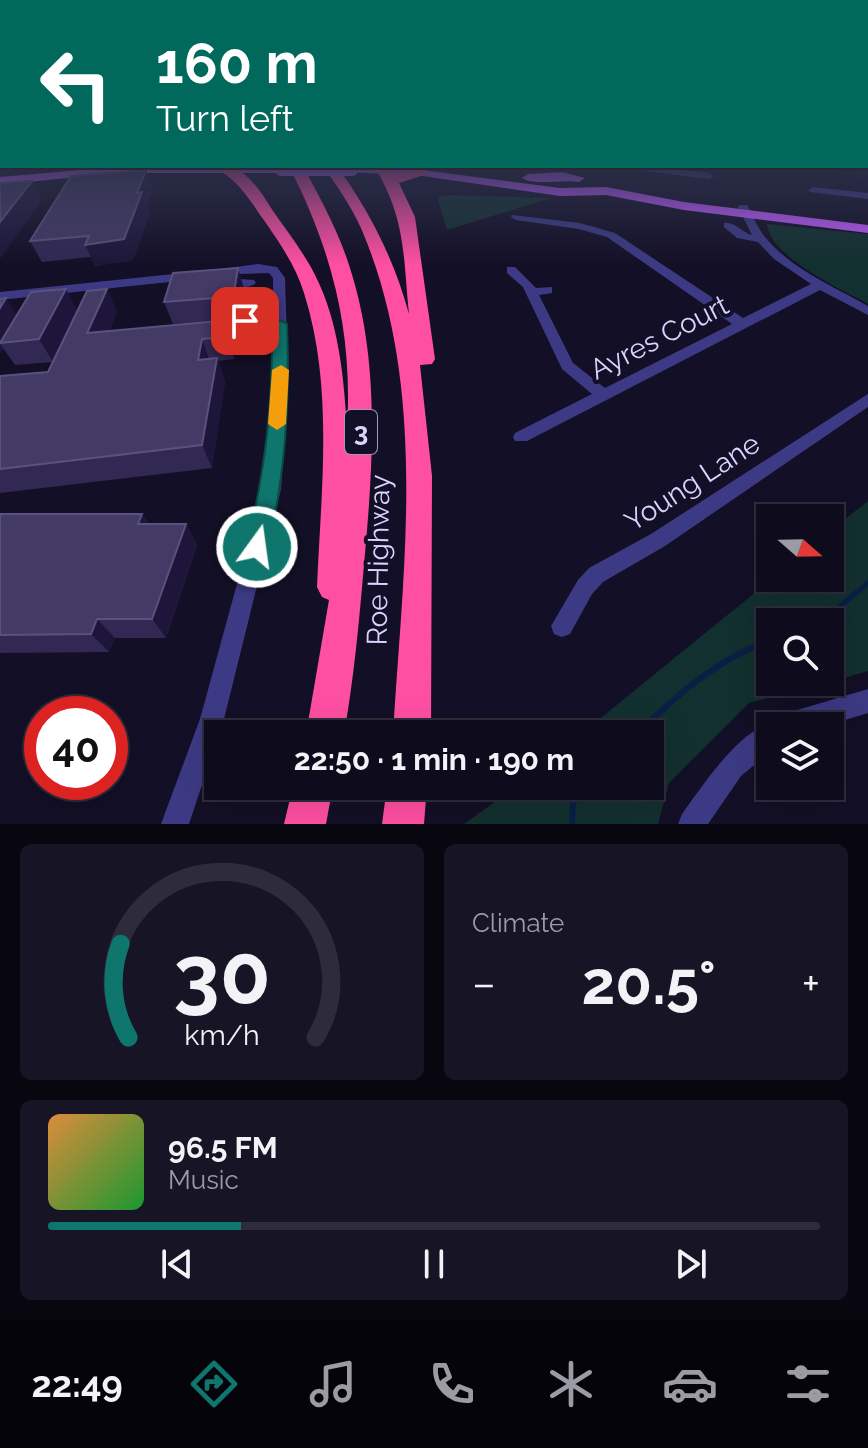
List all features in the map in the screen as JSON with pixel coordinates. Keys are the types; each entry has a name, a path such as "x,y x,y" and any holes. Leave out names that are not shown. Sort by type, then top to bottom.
{"highway":[{"path":"250,187 300,261 313,291 325,335 334,406 328,720"},
{"path":"254,187 258,200"},
{"name":"Roe Highway","path":"306,187 315,198 341,259 353,316 360,377 360,466 328,720"},
{"name":"Roe Highway","path":"343,187 369,228 387,271 410,365 418,464 412,720"},
{"path":"393,187 407,217 430,404 418,464"},
{"path":"305,824 310,800"},
{"path":"403,824 406,800"}],"main road":[{"path":"594,187 684,206 868,222"},
{"path":"749,211 868,229"}],"street":[{"path":"813,190 868,196"},
{"path":"749,211 760,230 757,236"},
{"path":"516,217 580,226 611,235 742,324"},
{"path":"728,225 741,236 757,236 772,253 868,311"},
{"path":"0,296 234,271 273,270 279,278 281,373 272,489 212,719 175,824"},
{"path":"511,270 531,292 567,366 604,395"},
{"path":"234,271 234,282 250,283"},
{"name":"Ayres Court","path":"521,437 821,284"},
{"path":"531,292 548,290"},
{"path":"245,321 244,327 280,324"},
{"name":"Young Lane","path":"562,626 585,587 596,575 658,540 868,399"},
{"path":"831,712 868,701"},
{"path":"692,824 732,767 756,747"}],"green space":[{"path":"437,197 551,198 447,230"},
{"path":"767,224 868,234 868,304 824,281 793,260 771,237"},
{"path":"868,501 868,671 844,678 844,608 756,608 756,696 775,696 749,703 669,783 658,824 464,824 497,800 664,800 664,720 598,720 756,592 844,592 844,520"}],"building":[{"path":"0,187 27,187 0,222"},
{"path":"64,187 139,187 137,193 142,192 124,239 85,245 89,236 30,241"},
{"path":"238,268 234,292 216,294 215,298 164,302 173,273"},
{"path":"66,289 39,339 0,343 31,292"},
{"path":"107,289 87,333 229,320 227,337 202,339 198,360 217,358 202,445 0,469 0,376 48,372 87,291"},
{"path":"0,514 142,514 138,524 186,524 152,619 97,619 91,634 0,635"}],"waterway":[{"path":"838,608 868,583"},
{"path":"652,720 699,680 756,646"},
{"path":"572,824 575,800"}],"slow traffic":[{"path":"277,424 281,370"}],"route":[{"path":"245,321 244,327 280,324 281,373 272,489 257,547"}]}
